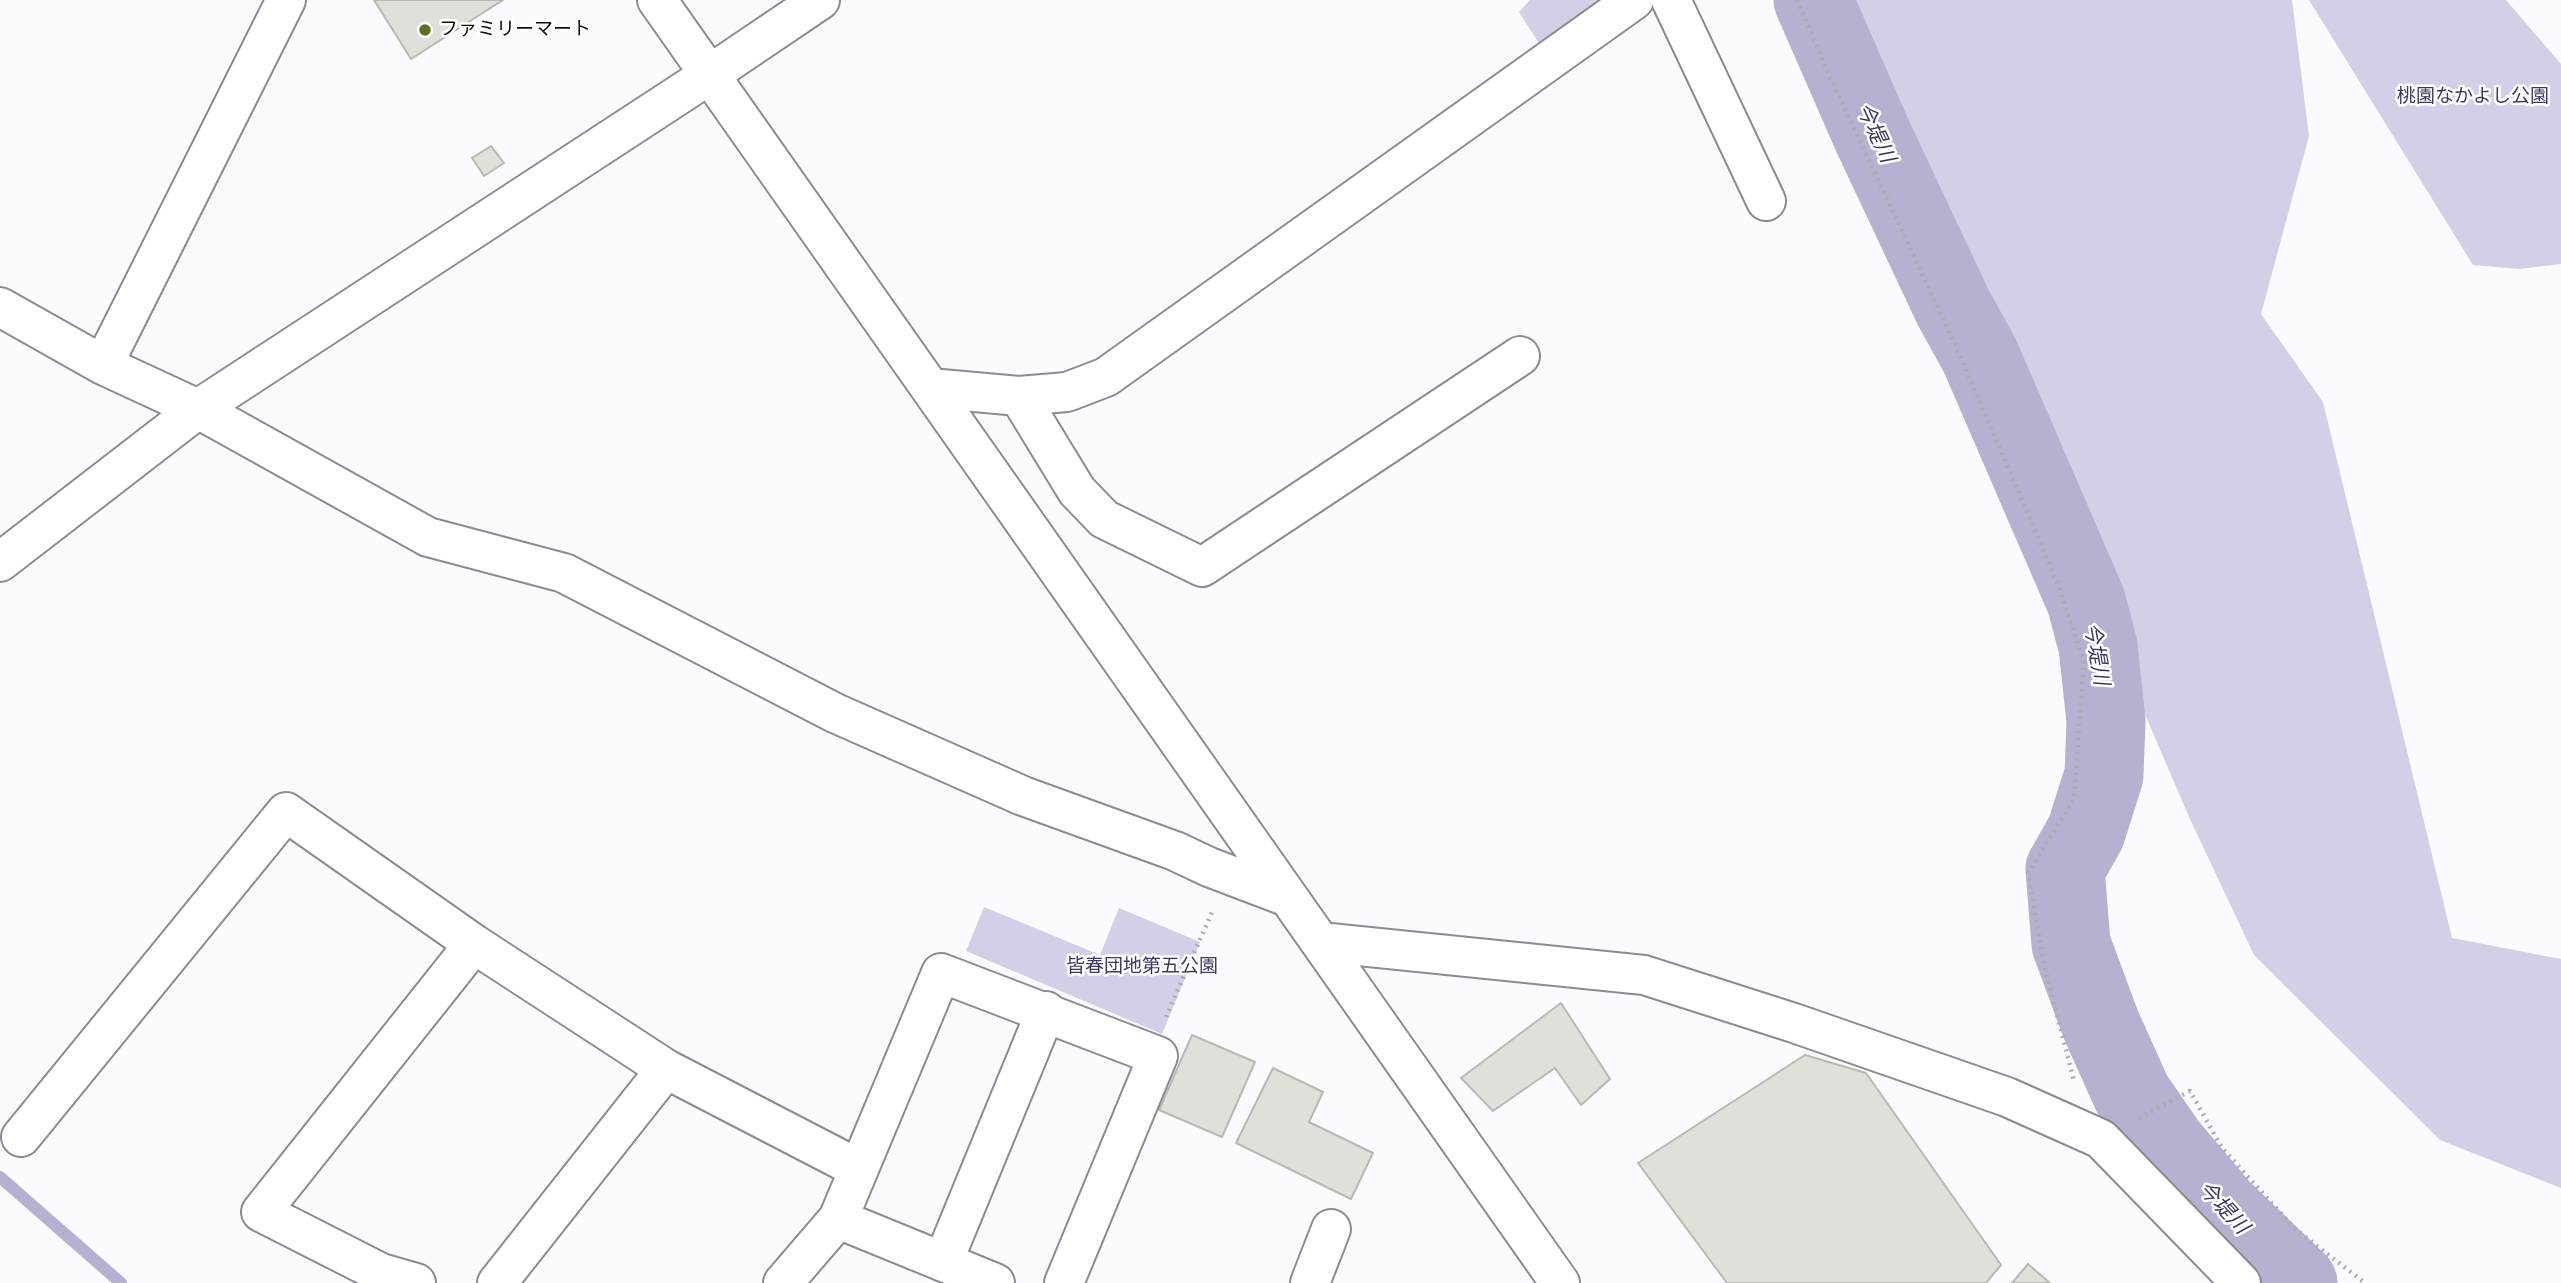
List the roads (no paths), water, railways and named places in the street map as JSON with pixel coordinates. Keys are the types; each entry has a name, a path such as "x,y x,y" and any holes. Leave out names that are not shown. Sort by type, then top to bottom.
{"street":[{"path":"103,365 286,0"},
{"path":"657,0 1560,1283"},
{"path":"0,562 198,409 820,0"},
{"path":"930,388 1019,396 1067,392 1106,377 1634,0"},
{"path":"1671,0 1766,201"},
{"path":"0,307 103,365 198,409 428,537 564,573 835,713 1023,796 1175,851 1288,897"},
{"path":"1019,396 1077,491 1104,519 1202,567 1520,356"},
{"path":"21,1137 286,812 474,944 666,1069 859,1169"},
{"path":"1320,942 1644,975 1794,1023 2007,1097 2094,1135 2241,1283"},
{"path":"416,1283 381,1273 261,1212 474,944"},
{"path":"783,1283 838,1219 941,973 1158,1056 1064,1283"},
{"path":"943,1262 1045,1011"},
{"path":"497,1283 666,1069"},
{"path":"838,1219 995,1283"},
{"path":"1310,1283 1331,1229"}],"waterway":[{"name":"今堤川","path":"1813,0 1873,137 1953,307 1980,356 2086,601 2098,646 2106,721 2104,775 2086,832 2065,869 2071,944 2101,1025 2132,1094 2167,1145 2221,1209 2298,1283"},
{"path":"0,1177 121,1283"}],"place":[{"name":"ファミリーマート","path":"425,30"}],"park label":[{"name":"桃園なかよし公園","path":"2473,97"},
{"name":"皆春団地第五公園","path":"1142,967"}]}
